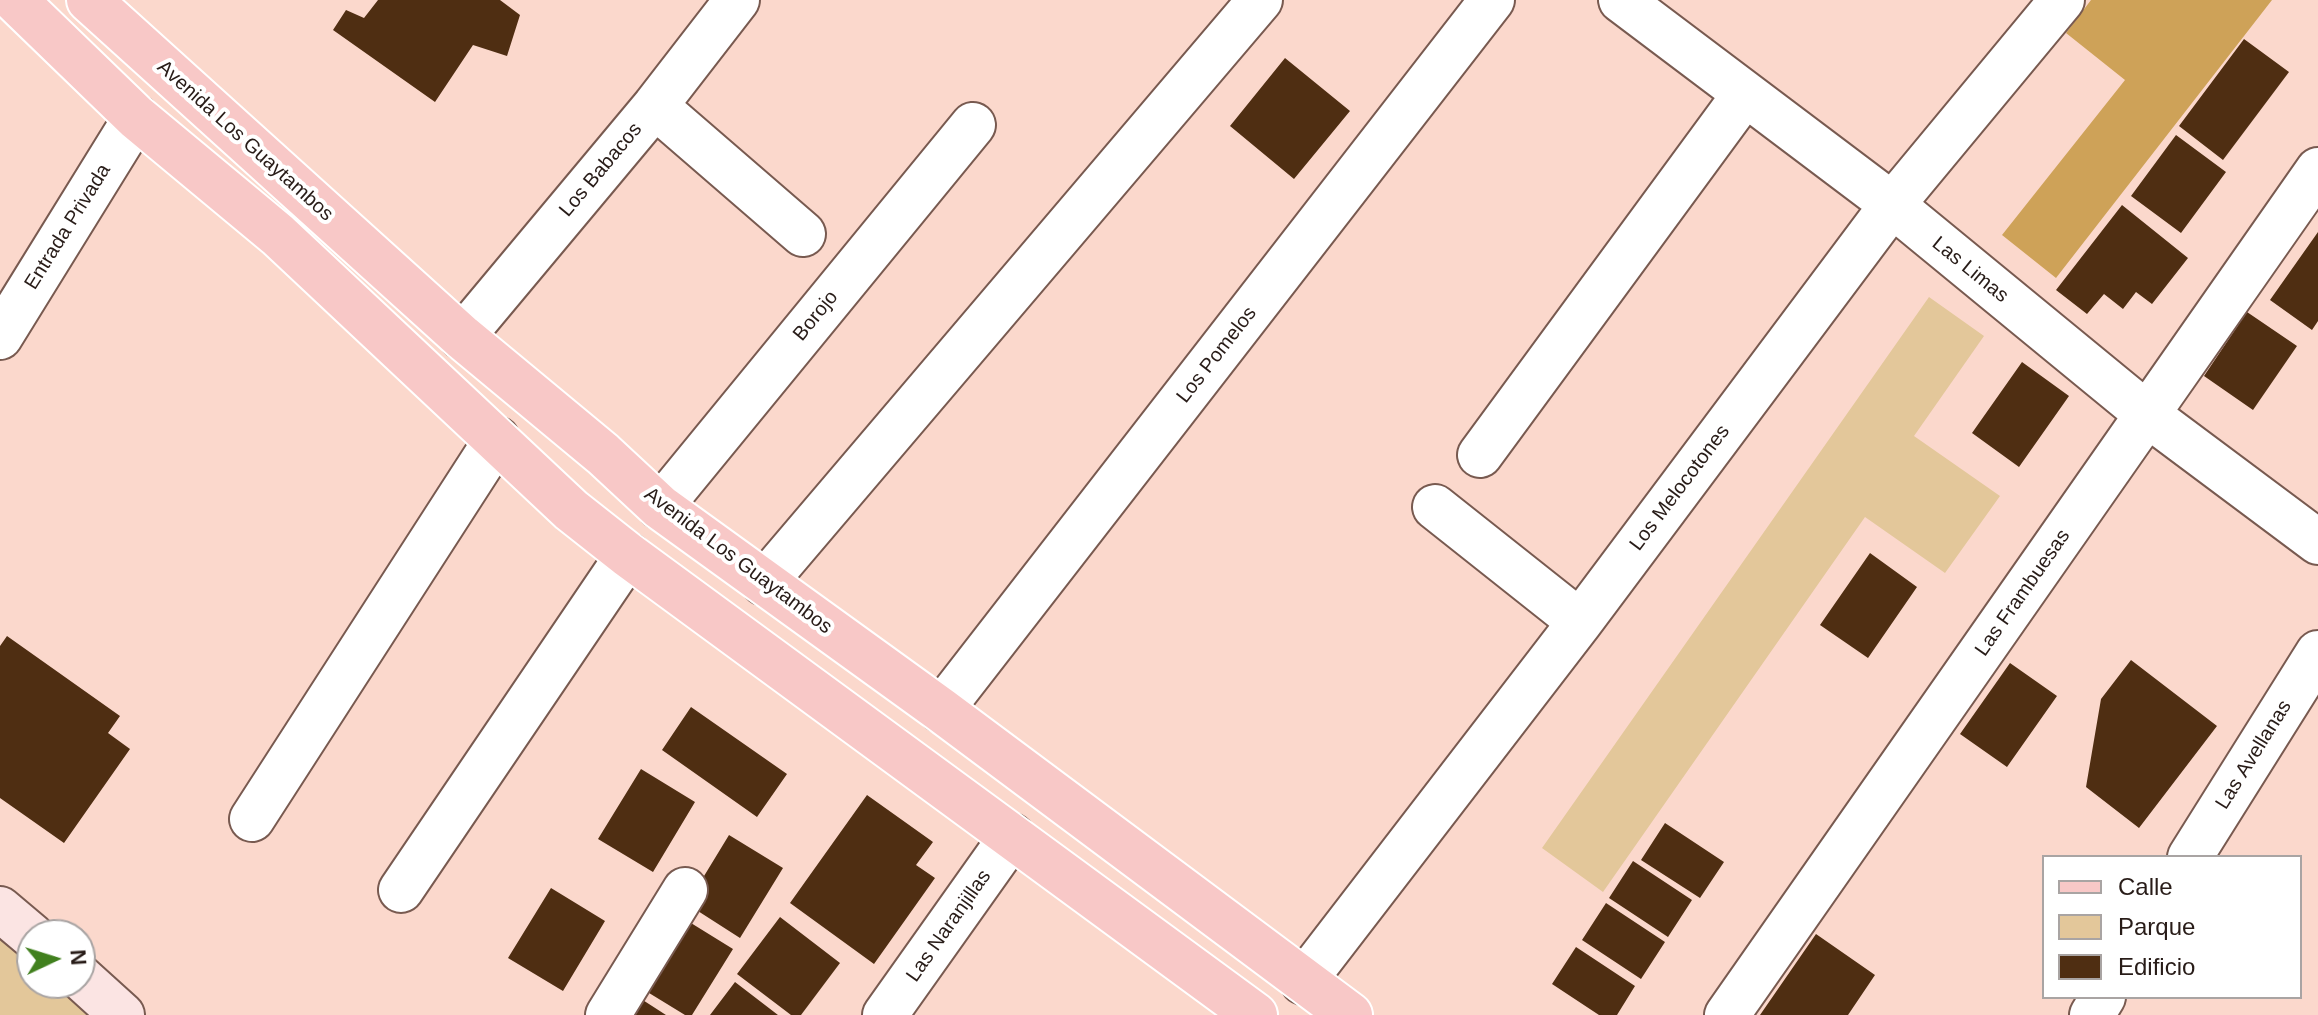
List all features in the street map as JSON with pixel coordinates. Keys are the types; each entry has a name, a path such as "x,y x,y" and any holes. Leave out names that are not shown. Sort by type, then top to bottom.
{"main road":[{"path":"15,0 136,117 278,235 571,510 1255,1015"},
{"name":"Avenida Los Guaytambos","path":"89,0 462,337 603,454 660,507 941,710 1350,1015"},
{"path":"0,909 16,922"},
{"path":"96,991 122,1015"}],"street":[{"name":"Los Babacos","path":"462,337 655,106 737,0"},
{"path":"764,583 1260,0"},
{"name":"Los Pomelos","path":"941,710 1492,0"},
{"name":"Las Limas","path":"1621,0 1892,205 2148,415 2318,542"},
{"name":"Los Melocotones","path":"1303,982 1580,622 1892,205 2062,0"},
{"path":"1480,455 1745,94"},
{"path":"655,106 803,234"},
{"name":"Entrada Privada","path":"0,337 136,117"},
{"name":"Borojo","path":"660,507 973,125"},
{"name":"Las Frambuesas","path":"1727,1015 2318,170"},
{"path":"252,819 497,439"},
{"path":"1435,507 1580,622"},
{"path":"401,890 628,555"},
{"name":"Las Avellanas","path":"2191,855 2318,653"},
{"name":"Las Naranjillas","path":"885,1015 1012,836"},
{"path":"608,1015 685,890"}],"green space":[{"path":"1929,297 1984,336 1914,436 2000,496 1945,573 1865,517 1603,892 1542,848"},
{"path":"0,927 16,940 16,999 83,999 100,1015 0,1015"}],"shaded area":[{"path":"2091,0 2272,0 2056,278 2002,235 2125,80 2066,33"}],"building":[{"path":"378,0 500,0 520,15 507,56 473,45 435,102 333,30 346,10 364,18"},
{"path":"2244,39 2289,72 2223,160 2179,126"},
{"path":"1285,58 1350,111 1294,179 1230,126"},
{"path":"2176,135 2226,172 2181,233 2131,196"},
{"path":"2122,205 2188,258 2152,304 2136,292 2123,309 2104,294 2087,314 2056,290"},
{"path":"2318,232 2318,321 2312,330 2270,300"},
{"path":"2247,312 2297,346 2253,410 2204,376"},
{"path":"2022,362 2069,396 2019,467 1972,433"},
{"path":"1870,553 1917,587 1868,658 1820,625"},
{"path":"7,636 120,716 108,733 130,749 64,843 0,798 0,646"},
{"path":"2131,660 2217,726 2139,828 2086,787 2101,699"},
{"path":"2010,663 2057,696 2007,767 1960,734"},
{"path":"691,707 787,774 757,817 662,750"},
{"path":"641,769 695,802 653,872 598,839"},
{"path":"867,795 933,842 916,865 935,878 874,964 790,903"},
{"path":"1665,823 1724,862 1700,898 1641,860"},
{"path":"729,835 783,868 740,938 687,904"},
{"path":"1633,861 1692,900 1668,937 1609,898"},
{"path":"551,888 605,921 563,991 508,958"},
{"path":"1606,903 1665,942 1641,979 1582,940"},
{"path":"678,915 733,949 692,1015 685,1015 636,985"},
{"path":"780,917 840,963 801,1015 791,1015 737,974"},
{"path":"1816,934 1875,975 1848,1015 1760,1015"},
{"path":"1576,947 1635,986 1617,1015 1599,1015 1552,984"},
{"path":"735,982 778,1015 710,1015"},
{"path":"635,995 666,1015 623,1015"}]}
